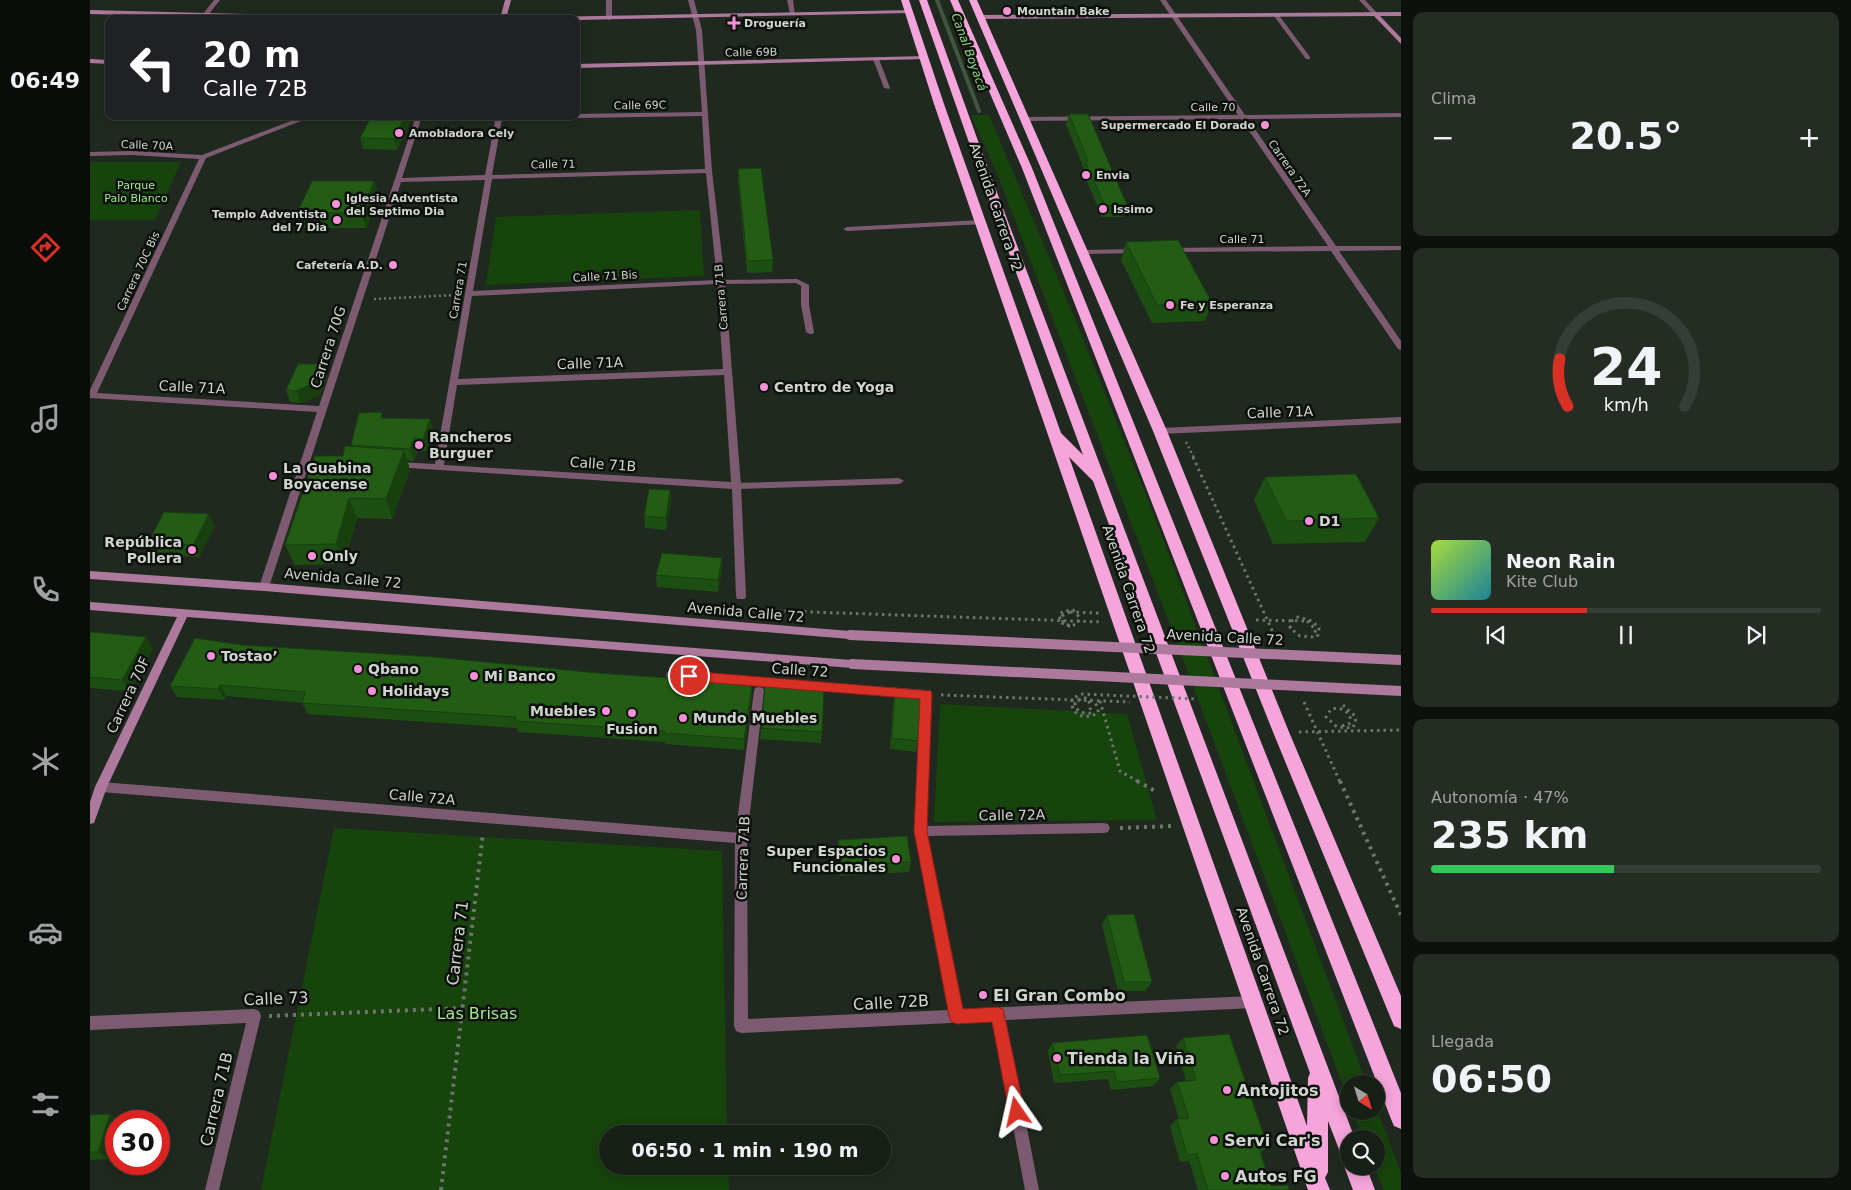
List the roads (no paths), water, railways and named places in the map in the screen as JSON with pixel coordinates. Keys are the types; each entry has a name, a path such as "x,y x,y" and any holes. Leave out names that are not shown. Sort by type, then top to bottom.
{"highway":[{"name":"Avenida Carrera 72","path":"906,0 926,57 939,104 1053,433 1318,1186"},
{"name":"Avenida Carrera 72","path":"924,0 949,74 1341,1130"},
{"path":"954,0 1027,168 1401,1119"},
{"path":"974,0 1024,119 1127,352 1281,732 1401,1020"},
{"path":"975,49 1005,72"},
{"path":"926,57 949,74"},
{"path":"1004,289 1014,247"},
{"path":"1073,284 1112,318"},
{"path":"1112,383 1127,352"},
{"path":"1053,433 1101,482"},
{"path":"1318,1069 1318,1186"},
{"path":"1358,1175 1364,1190"}],"street":[{"path":"206,15 217,0"},
{"path":"504,15 508,0"},
{"path":"609,0 609,18"},
{"name":"Carrera 71B","path":"691,0 699,30 709,171 721,282 736,486 741,596"},
{"path":"790,0 793,14"},
{"name":"Carrera 72A","path":"1163,0 1401,347"},
{"path":"1362,0 1401,42"},
{"path":"580,18 910,11"},
{"path":"90,12 158,15"},
{"path":"1276,14 1308,58"},
{"path":"981,17 1401,14"},
{"name":"Calle 69B","path":"580,66 926,57"},
{"path":"876,58 887,88"},
{"path":"90,61 105,62"},
{"name":"Calle 69C","path":"580,116 705,114"},
{"name":"Calle 70","path":"1024,119 1401,115"},
{"path":"204,157 301,120"},
{"name":"Carrera 70G","path":"264,586 311,459 322,409 418,120"},
{"name":"Carrera 71","path":"439,468 498,120"},
{"name":"Calle 70A","path":"90,154 132,153 204,157"},
{"name":"Carrera 70C Bis","path":"91,395 204,157"},
{"name":"Calle 71","path":"398,180 709,171"},
{"path":"847,228 981,222"},
{"name":"Calle 71","path":"1165,250 1401,248"},
{"path":"1083,252 1145,250"},
{"name":"Calle 71 Bis","path":"469,294 797,280 805,285 805,305 810,332"},
{"name":"Calle 71A","path":"454,382 727,372"},
{"name":"Calle 71A","path":"91,395 322,409"},
{"name":"Calle 71A","path":"1160,431 1401,420"},
{"name":"Calle 71B","path":"392,465 736,486 899,481"},
{"name":"Avenida Calle 72","path":"90,575 264,586 850,636 1401,660"},
{"path":"90,606 852,664 1401,691"},
{"name":"Carrera 70F","path":"90,819 101,786 184,613"},
{"name":"Calle 72","path":"671,675 926,694 920,831"},
{"name":"Carrera 71B","path":"741,1026 741,838 759,691"},
{"name":"Calle 72A","path":"101,786 741,838"},
{"name":"Calle 72A","path":"920,831 1104,828"},
{"path":"920,831 957,1016"},
{"name":"Calle 72B","path":"741,1026 1253,1002"},
{"path":"998,1014 1032,1190"},
{"name":"Carrera 71B","path":"212,1190 254,1016"},
{"name":"Calle 73","path":"90,1022 254,1016"}],"waterway":[{"name":"Canal Boyacá","path":"937,0 979,111"}],"place":[{"name":"Mountain Bake","path":"1007,11"},
{"name":"Droguería","path":"734,23"},
{"name":"Supermercado El Dorado","path":"1265,125"},
{"name":"Amobladora Cely","path":"399,133"},
{"name":"Envia","path":"1086,175"},
{"name":"Iglesia Adventista del Septimo Dia","path":"336,204"},
{"name":"Issimo","path":"1103,209"},
{"name":"Templo Adventista del 7 Dia","path":"337,220"},
{"name":"Cafetería A.D.","path":"393,265"},
{"name":"Fe y Esperanza","path":"1170,305"},
{"name":"Centro de Yoga","path":"764,387"},
{"name":"Rancheros Burguer","path":"419,445"},
{"name":"La Guabina Boyacense","path":"273,476"},
{"name":"D1","path":"1309,521"},
{"name":"República Pollera","path":"192,550"},
{"name":"Only","path":"312,556"},
{"name":"Tostao’","path":"211,656"},
{"name":"Qbano","path":"358,669"},
{"name":"Mi Banco","path":"474,676"},
{"name":"Holidays","path":"372,691"},
{"name":"Muebles","path":"606,711"},
{"name":"Fusion","path":"632,713"},
{"name":"Mundo Muebles","path":"683,718"},
{"name":"Super Espacios Funcionales","path":"896,859"},
{"name":"El Gran Combo","path":"983,995"},
{"name":"Tienda la Viña","path":"1057,1058"},
{"name":"Antojitos","path":"1227,1090"},
{"name":"Servi Car's","path":"1214,1140"},
{"name":"Autos FG","path":"1225,1176"}],"park label":[{"name":"Parque Palo Blanco","path":"136,191"},
{"name":"Las Brisas","path":"477,1013"}]}
